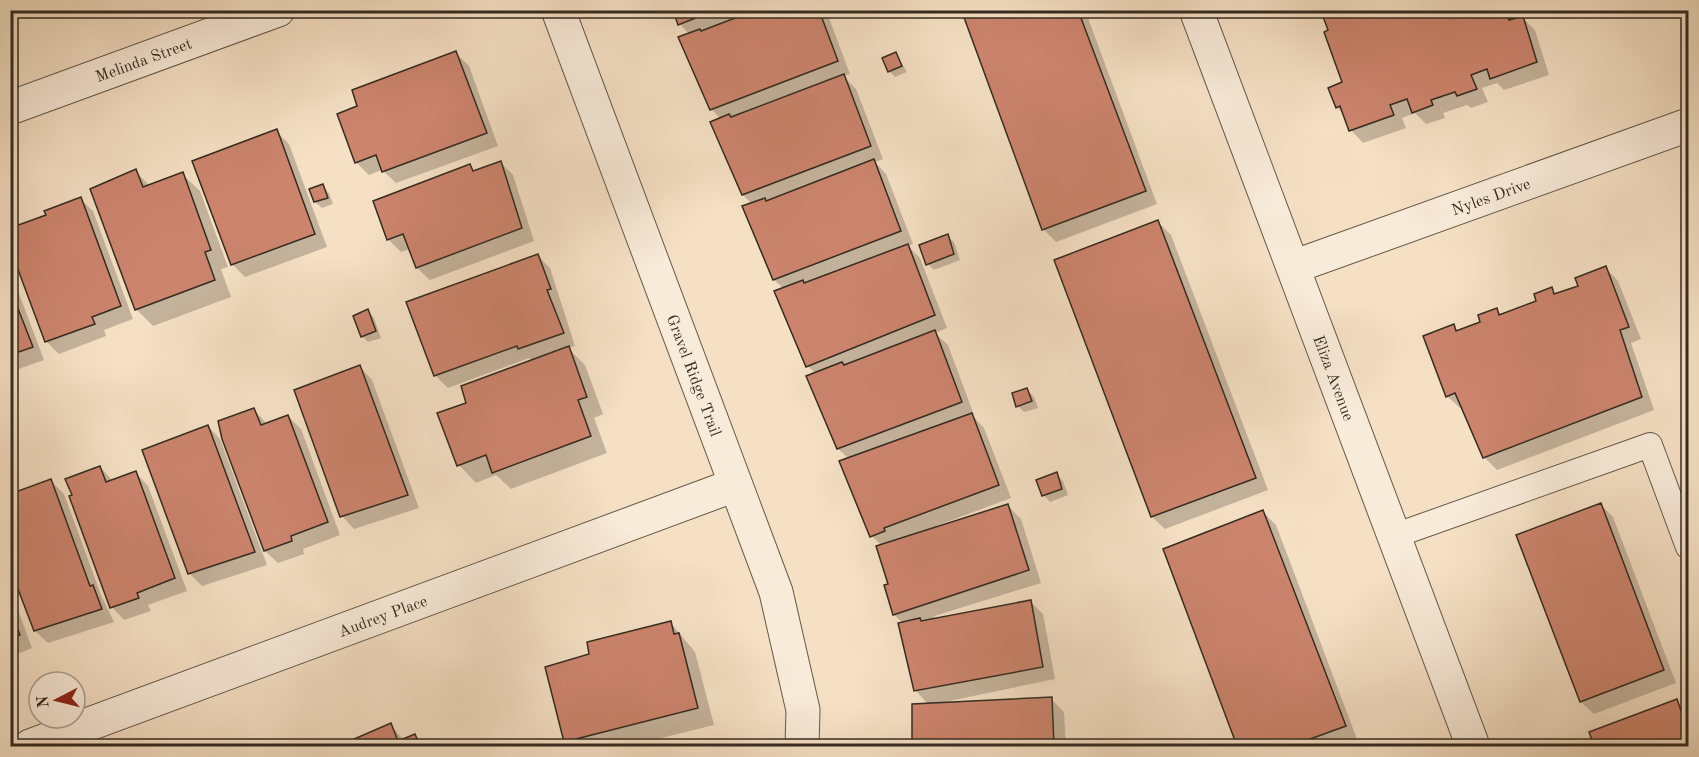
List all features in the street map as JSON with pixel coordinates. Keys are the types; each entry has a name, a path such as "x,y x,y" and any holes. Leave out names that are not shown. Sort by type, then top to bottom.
{"street":[{"name":"Melinda Street","path":"10,108 278,10"},
{"name":"Gravel Ridge Trail","path":"558,10 776,592 802,710 802,747"},
{"name":"Eliza Avenue","path":"1196,11 1473,747"},
{"name":"Nyles Drive","path":"1293,267 1689,124"},
{"name":"Audrey Place","path":"30,747 735,485"}],"lane":[{"path":"1394,536 1650,445 1689,547"}],"building":[{"path":"673,10 716,10 678,25"},
{"path":"756,10 819,10 838,61 710,110 678,37 700,29 701,31"},
{"path":"1078,10 1146,191 1042,230 962,12"},
{"path":"1505,10 1509,20 1523,16 1537,62 1490,79 1487,69 1471,75 1477,89 1457,96 1455,92 1431,100 1433,105 1412,113 1407,99 1390,105 1394,115 1349,131 1340,106 1336,108 1328,88 1342,82 1324,32 1328,30 1321,11"},
{"path":"456,51 487,133 382,172 376,155 355,163 337,114 357,106 352,90"},
{"path":"896,52 902,66 888,72 882,58"},
{"path":"844,74 871,146 742,195 710,122 729,114 731,117"},
{"path":"277,129 315,234 231,265 192,161"},
{"path":"874,159 901,231 773,280 742,206 765,198 766,201"},
{"path":"501,161 522,228 416,268 403,234 387,240 373,201 470,164 473,171"},
{"path":"136,169 143,187 183,172 211,250 205,252 215,280 135,310 90,189"},
{"path":"323,184 328,198 314,202 309,189"},
{"path":"81,197 121,306 92,317 95,324 45,342 10,248 10,228 46,215 44,211"},
{"path":"1158,220 1256,478 1151,517 1054,260"},
{"path":"948,234 954,254 926,265 919,245"},
{"path":"908,244 935,315 806,367 774,291 803,280 804,283"},
{"path":"538,254 551,289 547,290 564,333 518,349 517,346 434,376 406,302"},
{"path":"1606,266 1629,327 1620,330 1642,397 1483,458 1455,393 1446,397 1423,336 1454,324 1456,331 1480,322 1478,315 1497,308 1499,315 1536,301 1534,294 1552,287 1554,294 1578,286 1575,278"},
{"path":"10,288 33,347 10,355"},
{"path":"368,309 376,331 361,337 353,316"},
{"path":"935,330 962,402 837,449 806,376 842,362 844,365"},
{"path":"569,346 587,397 578,400 591,436 492,473 486,455 457,466 437,413 466,403 461,386"},
{"path":"360,365 408,495 340,517 294,390"},
{"path":"1027,388 1032,401 1016,407 1012,393"},
{"path":"254,408 261,425 288,415 328,522 291,536 292,541 264,551 222,439 218,421"},
{"path":"972,413 999,485 884,528 885,531 870,537 839,461"},
{"path":"208,425 255,552 188,574 142,450"},
{"path":"100,466 106,482 136,471 175,578 137,593 139,598 110,608 69,496 72,495 65,479"},
{"path":"1057,472 1062,489 1042,496 1036,480"},
{"path":"51,479 90,586 93,585 102,609 34,631 10,568 10,494"},
{"path":"1601,503 1664,670 1580,702 1516,535"},
{"path":"1008,504 1029,570 893,615 884,585 888,584 876,546"},
{"path":"1263,510 1346,726 1291,746 1237,746 1163,549"},
{"path":"1031,600 1043,667 914,691 898,623 920,618 921,621"},
{"path":"10,608 20,635 10,639"},
{"path":"671,621 674,634 679,633 698,708 564,742 545,667 589,654 587,642"},
{"path":"1052,697 1054,746 912,746 912,704"},
{"path":"1677,699 1688,731 1688,746 1594,746 1589,732"},
{"path":"391,723 398,741 415,734 420,746 338,746"}]}
